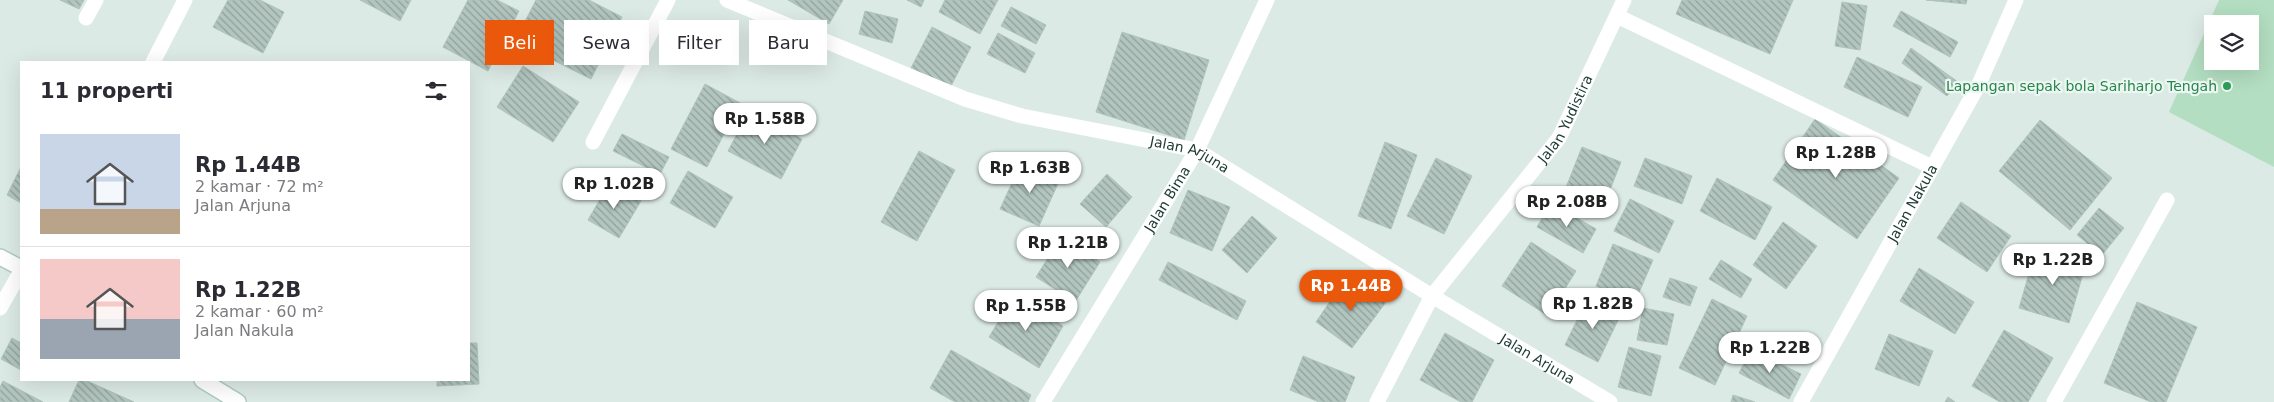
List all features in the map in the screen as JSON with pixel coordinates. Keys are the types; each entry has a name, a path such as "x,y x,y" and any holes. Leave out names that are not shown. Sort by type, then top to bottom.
{"street":[{"path":"86,18 96,0"},
{"path":"154,61 185,0"},
{"path":"593,142 668,0"},
{"name":"Jalan Arjuna","path":"727,0 965,99 1022,116 1197,150 1432,296 1610,402"},
{"name":"Jalan Bima","path":"1043,402 1197,150 1267,0"},
{"name":"Jalan Yudistira","path":"1377,402 1432,296 1559,138 1624,0"},
{"name":"Jalan Nakula","path":"1801,402 1979,84 2016,0"},
{"path":"1616,16 1932,167"},
{"path":"2054,402 2167,200"},
{"path":"0,257 20,269"},
{"path":"0,308 20,272"},
{"path":"204,381 238,402"}],"green space":[{"name":"Lapangan sepak bola Sariharjo Tengah","path":"2219,0 2274,0 2274,167 2169,112 2204,34 2204,70 2259,70 2259,15 2212,15"}],"building":[{"path":"60,0 84,0 79,9"},
{"path":"228,0 260,0 284,12 263,53 213,27"},
{"path":"360,0 411,0 400,21"},
{"path":"468,0 497,0 519,11 514,20 485,20 485,65 491,65 488,71 443,47"},
{"path":"536,0 589,0 622,17 620,20 564,20 564,65 598,65 591,79 554,60 554,20 526,20"},
{"path":"788,0 843,0 829,24 827,20 822,20"},
{"path":"907,0 924,0 921,7"},
{"path":"945,0 998,0 980,34 939,12"},
{"path":"1682,0 1793,0 1770,54 1676,14"},
{"path":"1926,0 1967,0 1966,4"},
{"path":"1842,2 1867,6 1860,50 1835,46"},
{"path":"1011,7 1046,25 1036,44 1001,26"},
{"path":"865,11 898,19 892,43 859,34"},
{"path":"1901,11 1958,42 1950,57 1893,26"},
{"path":"932,27 971,47 949,90 910,70"},
{"path":"1122,32 1209,60 1184,140 1096,112"},
{"path":"998,33 1035,53 1025,73 987,54"},
{"path":"1911,48 1958,82 1947,96 1902,63"},
{"path":"1857,57 1922,87 1908,117 1844,87"},
{"path":"523,66 579,102 553,142 497,107"},
{"path":"705,84 740,103 707,167 671,149"},
{"path":"749,111 802,139 781,179 728,151"},
{"path":"1815,119 1899,178 1857,239 1773,180"},
{"path":"2040,120 2112,178 2070,230 1999,171"},
{"path":"622,134 669,157 660,174 613,151"},
{"path":"1385,142 1417,155 1391,229 1358,216"},
{"path":"1582,147 1621,162 1604,205 1565,190"},
{"path":"919,151 955,170 917,241 881,222"},
{"path":"1436,158 1472,176 1444,234 1407,216"},
{"path":"1645,158 1692,176 1682,204 1634,186"},
{"path":"1022,161 1060,179 1039,226 1000,209"},
{"path":"20,169 20,202 7,195"},
{"path":"688,171 733,197 715,228 670,203"},
{"path":"1107,174 1132,197 1106,227 1080,204"},
{"path":"1717,178 1772,207 1755,240 1700,211"},
{"path":"610,182 641,201 619,238 588,220"},
{"path":"1188,190 1230,207 1212,251 1170,233"},
{"path":"1630,199 1674,221 1659,253 1614,231"},
{"path":"1961,202 2011,236 1987,272 1937,238"},
{"path":"1551,203 1596,229 1583,253 1537,227"},
{"path":"2099,208 2124,228 2102,255 2077,235"},
{"path":"1252,216 1277,238 1247,273 1222,250"},
{"path":"1783,222 1817,246 1786,289 1753,265"},
{"path":"1061,237 1100,262 1075,302 1036,277"},
{"path":"1531,242 1576,271 1548,316 1502,286"},
{"path":"1613,244 1653,260 1635,302 1596,286"},
{"path":"2036,249 2086,263 2069,323 2019,308"},
{"path":"1721,260 1752,279 1741,298 1709,279"},
{"path":"1168,262 1246,301 1237,320 1159,280"},
{"path":"1919,268 1974,302 1955,334 1900,301"},
{"path":"1348,275 1386,302 1352,348 1316,322"},
{"path":"1670,278 1697,287 1690,306 1663,297"},
{"path":"1014,296 1063,326 1039,368 989,337"},
{"path":"1588,297 1621,314 1598,362 1565,345"},
{"path":"1712,299 1747,316 1715,385 1679,368"},
{"path":"2137,302 2197,327 2166,402 2151,402 2104,383"},
{"path":"1643,308 1674,314 1667,345 1637,340"},
{"path":"2004,330 2053,358 2028,402 2000,402 1972,386"},
{"path":"1445,333 1494,360 1472,402 1461,402 1420,380"},
{"path":"1889,334 1933,351 1919,386 1875,369"},
{"path":"12,338 20,342 20,369 1,359"},
{"path":"470,343 477,343 479,384 437,386 437,381 470,381"},
{"path":"1629,347 1661,356 1651,396 1618,387"},
{"path":"951,350 1031,395 1028,402 955,402 930,388"},
{"path":"1751,350 1801,374 1789,399 1739,373"},
{"path":"1303,356 1355,377 1345,402 1319,402 1290,390"},
{"path":"3,381 43,402 0,402 0,387"},
{"path":"79,381 87,381 134,402 69,402"},
{"path":"1733,395 1755,402 1731,402"},
{"path":"1948,397 1955,402 1945,402"}],"place":[{"name":"Lapangan sepak bola Sariharjo Tengah","path":"2227,86"}]}
